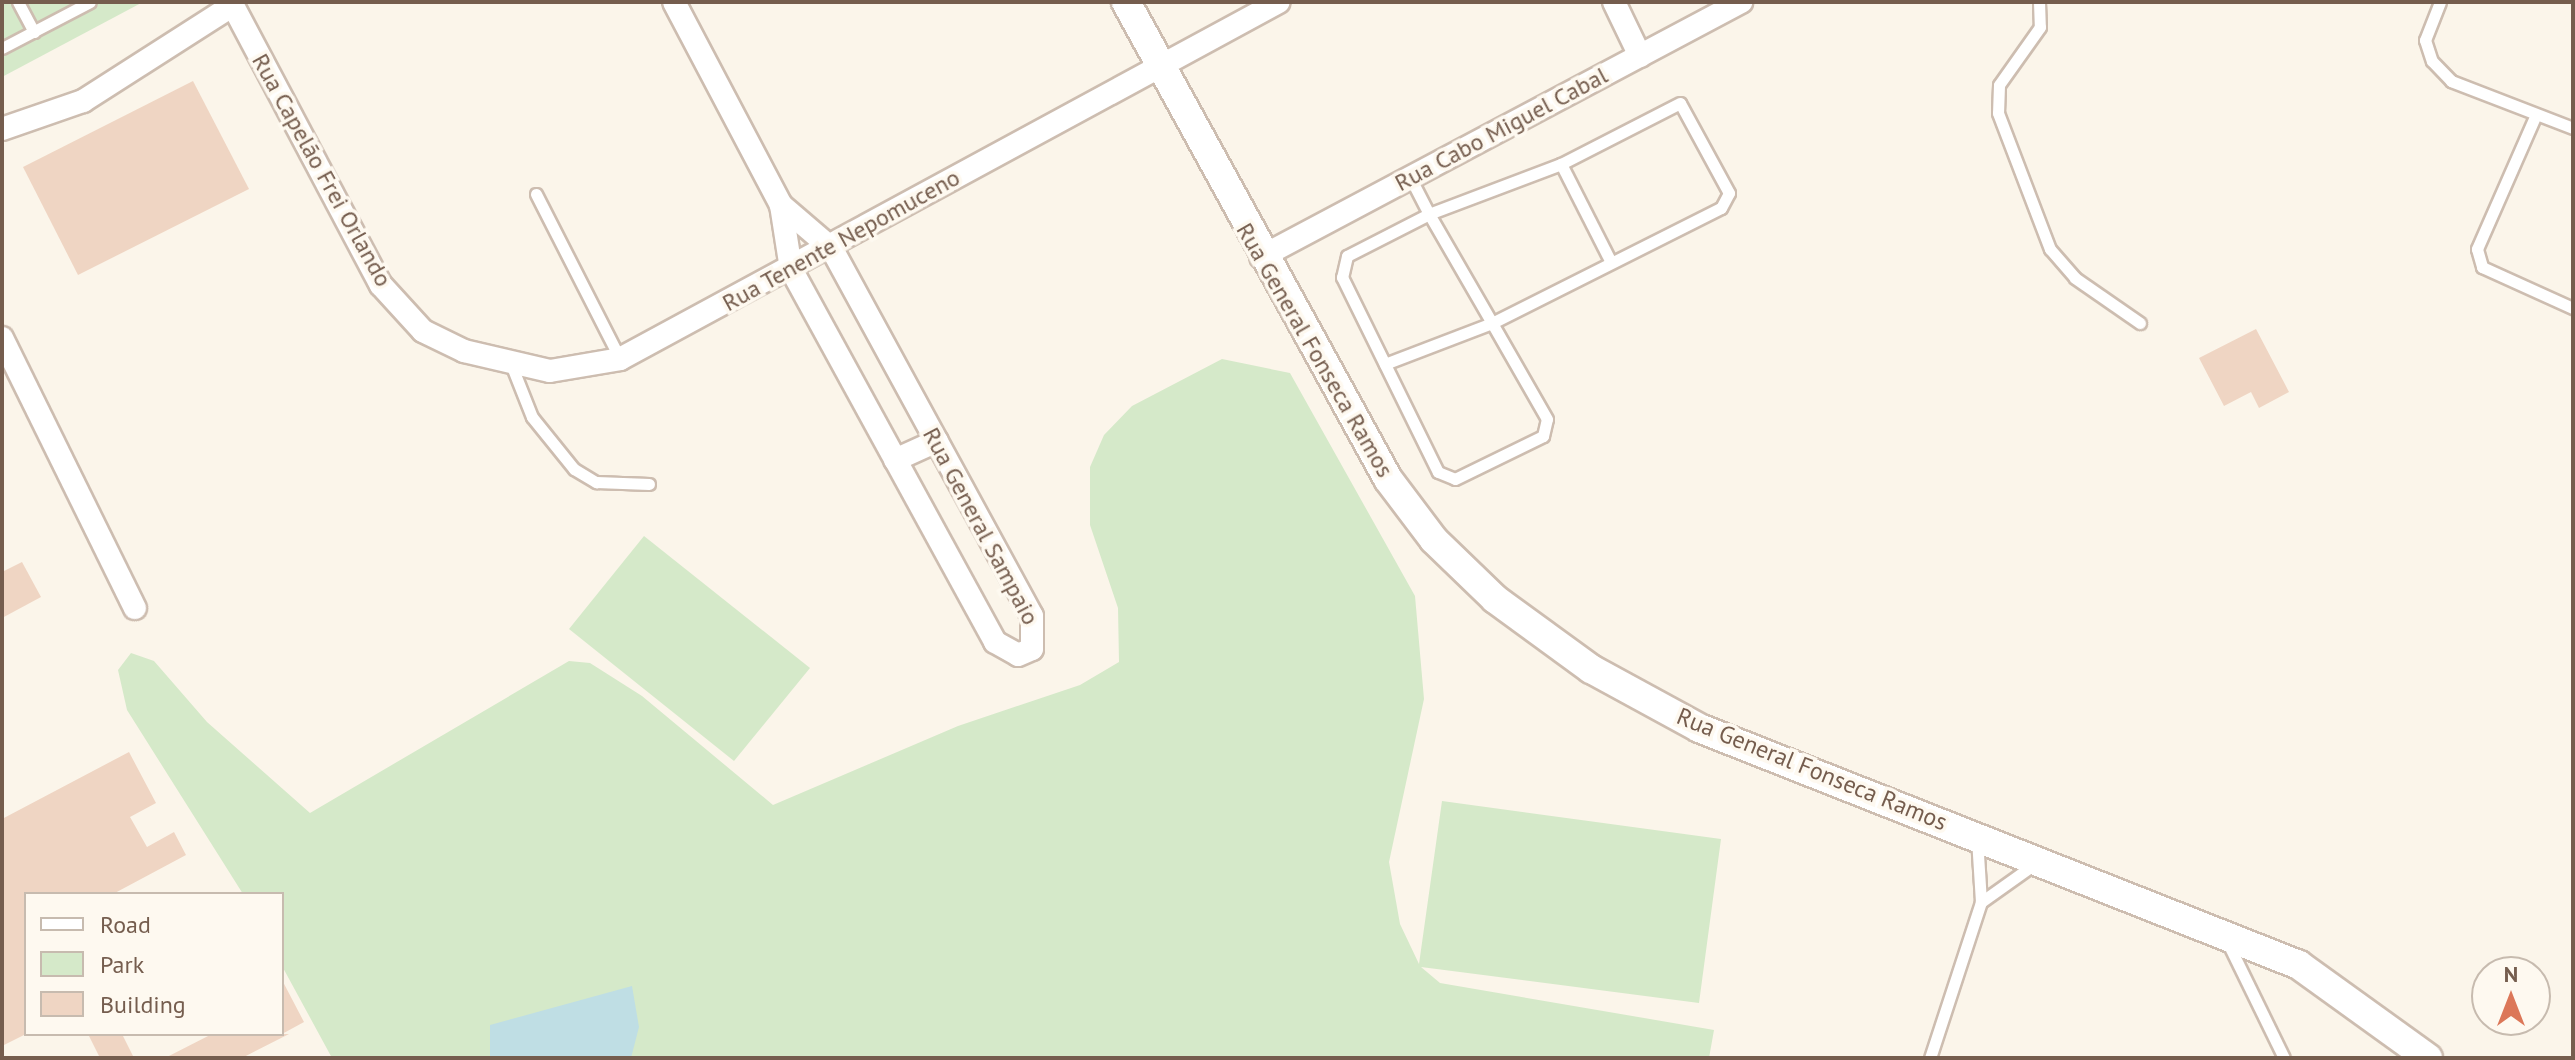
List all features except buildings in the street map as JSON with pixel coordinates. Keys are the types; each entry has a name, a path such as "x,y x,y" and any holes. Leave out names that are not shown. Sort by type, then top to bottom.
{"street":[{"name":"Rua General Sampaio","path":"674,2 781,205 791,269 995,642 1018,655 1032,649 1032,616 831,248 781,205"},
{"name":"Rua General Fonseca Ramos","path":"1126,2 1261,257 1388,479 1434,540 1495,599 1591,669 1699,728 2037,862 2224,930 2355,1000 2428,1058"},
{"name":"Rua Tenente Nepomuceno","path":"511,364 550,371 620,359 831,248 1157,64 1279,2"},
{"path":"1614,2 1640,56"},
{"name":"Rua Cabo Miguel Cabal","path":"1261,257 1741,2"},
{"path":"2,129 83,101 232,4"},
{"name":"Rua Capelão Frei Orlando","path":"232,4 381,285 423,331 511,364"},
{"path":"2,338 135,608"},
{"path":"895,460 937,441"}],"lane":[{"path":"18,2 34,32"},
{"path":"2,48 90,2"},
{"path":"2039,2 2040,27 1999,85 1998,113 2050,249 2075,278 2140,323"},
{"path":"2440,2 2425,40 2432,61 2451,81 2534,119 2573,128"},
{"path":"1385,364 1492,323 1610,260 1727,203 1691,111 1680,103 1561,164 1429,214 1342,264 1385,364 1438,472 1455,479 1548,430 1492,323 1429,214 1410,177"},
{"path":"2534,119 2477,249 2482,267 2573,308"},
{"path":"1561,164 1610,260"},
{"path":"536,194 620,359"},
{"path":"511,364 532,417 574,469 596,482 649,484"},
{"path":"1930,1058 1981,902 1977,836"},
{"path":"1981,902 2037,862"},
{"path":"2224,930 2230,959 2284,1058"}],"green space":[{"path":"2,2 86,2 2,46"},
{"path":"90,2 143,2 2,77 2,49"},
{"path":"1222,359 1290,373 1415,596 1424,699 1389,862 1400,924 1419,964 1442,801 1721,839 1699,1003 1421,967 1440,983 1714,1030 1709,1058 332,1058 284,970 284,892 242,892 127,710 118,670 131,653 154,661 207,722 310,813 569,661 590,663 642,696 773,805 958,726 1080,685 1119,662 1118,608 1090,525 1090,467 1104,435 1132,406"},
{"path":"644,536 810,668 734,761 569,629"}],"water":[{"path":"632,986 639,1027 631,1058 490,1056 490,1025"}]}
